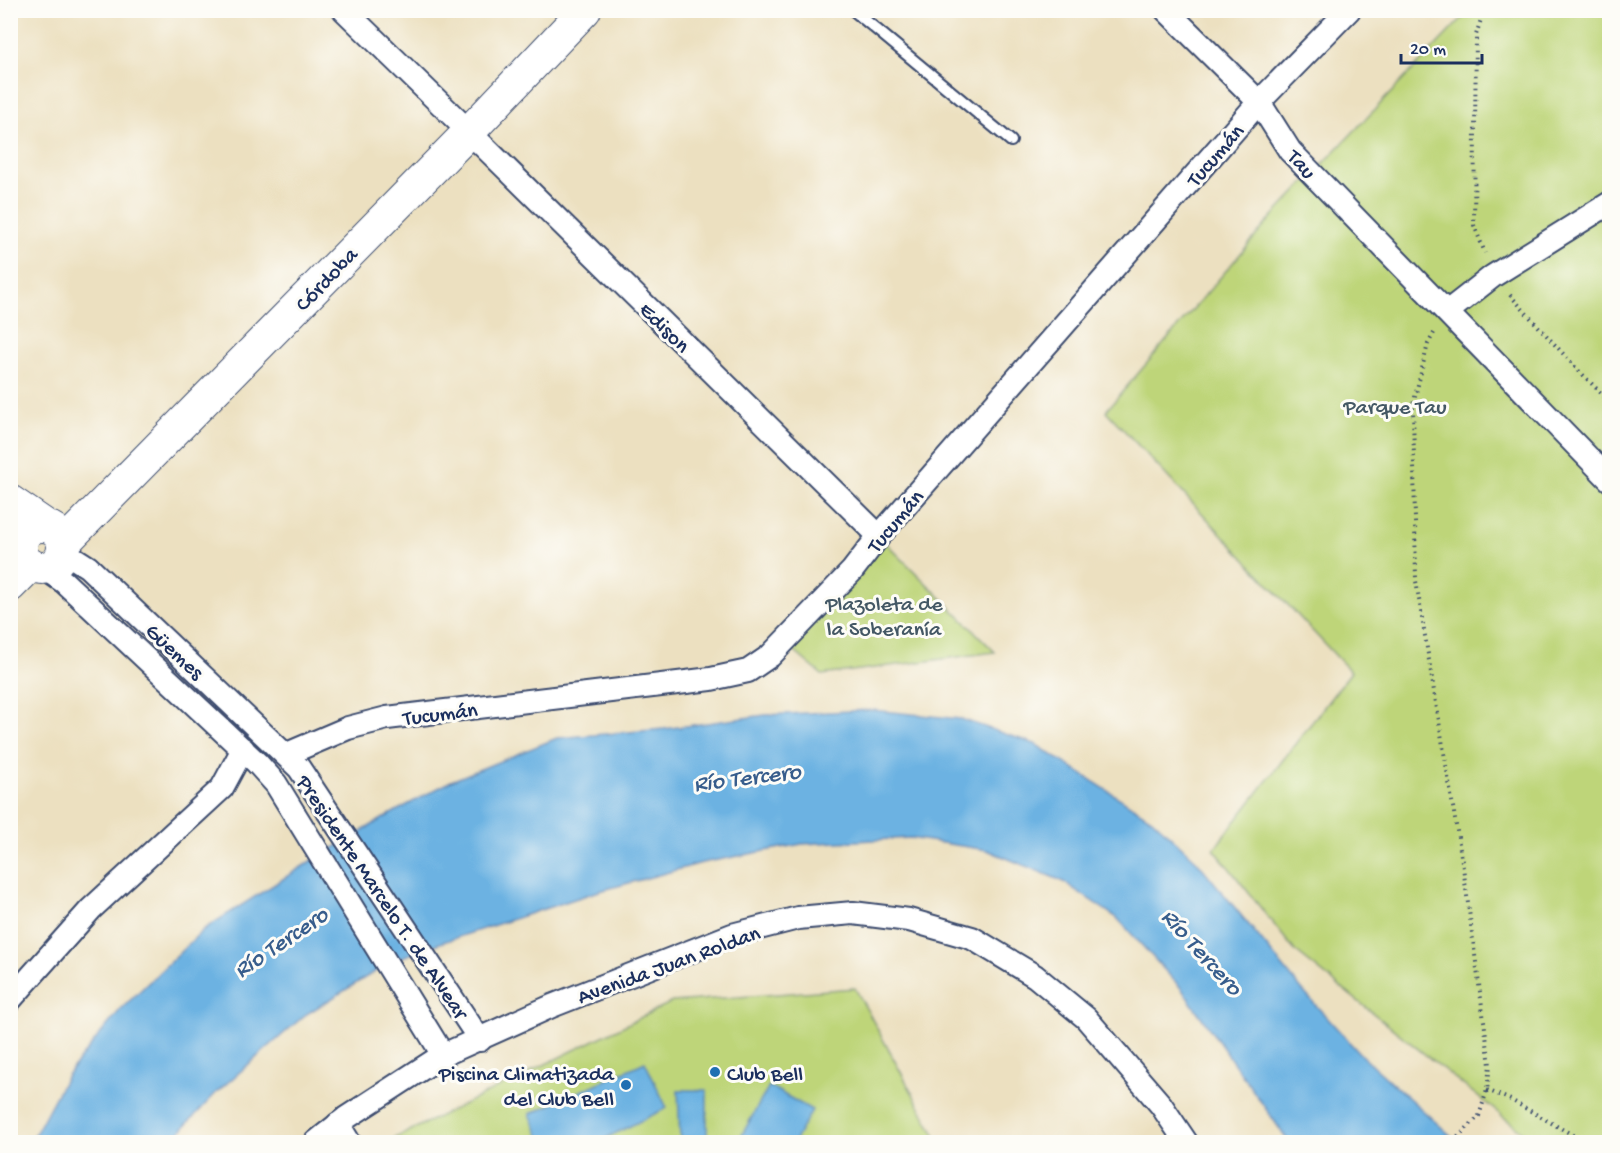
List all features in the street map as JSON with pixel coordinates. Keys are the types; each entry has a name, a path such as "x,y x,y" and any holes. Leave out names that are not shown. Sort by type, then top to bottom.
{"street":[{"name":"Edison","path":"344,10 879,536"},
{"name":"Córdoba","path":"462,124 556,10"},
{"name":"Córdoba","path":"38,550 76,506 462,124 585,10"},
{"name":"Tau","path":"1166,10 1259,102 1290,151 1610,480"},
{"name":"Tucumán","path":"287,754 348,728 387,718 711,679 748,671 770,656 852,571 879,536 1259,102 1349,10"},
{"path":"1447,312 1493,276 1610,203"},
{"path":"10,501 38,550"},
{"name":"Güemes","path":"38,550 88,567 287,754"},
{"name":"Güemes","path":"38,550 64,582 250,756"},
{"name":"Presidente Marcelo T. de Alvear","path":"287,754 299,768 480,1040"},
{"path":"10,1000 91,909 222,788 250,756"},
{"name":"Presidente Marcelo T. de Alvear","path":"250,756 276,783 443,1055"},
{"name":"Avenida Juan Roldan","path":"316,1143 344,1133 443,1055 552,1006 732,935 798,918 853,913 909,920 972,938 1035,976 1086,1018 1161,1106 1186,1143"}],"lane":[{"path":"853,10 1011,141"}],"path":[{"path":"1484,10 1476,35 1474,225 1493,276 1610,402"},
{"path":"1447,312 1428,344 1413,405 1416,581 1464,874 1490,1065 1487,1090 1479,1116 1453,1143"},
{"path":"1487,1090 1511,1100 1585,1143"}],"green space":[{"name":"Parque Tau","path":"1469,11 1609,11 1609,1142 1535,1142 1295,951 1214,849 1351,672 1106,411 1272,217"},
{"name":"Plazoleta de la Soberanía","path":"879,536 995,652 822,675 788,646"},
{"name":"Club Bell","path":"855,988 939,1142 387,1142 672,1002"}],"water":[{"name":"Río Tercero","path":"872,710 961,719 1035,744 1152,819 1196,860 1302,990 1362,1056 1458,1142 1289,1142 1181,988 1117,918 1062,881 987,850 910,838 802,844 702,863 596,892 434,945 392,961 305,1015 217,1092 170,1142 31,1142 67,1075 120,1010 204,929 308,863 451,781 557,738 664,729 765,715"},
{"name":"Piscina Climatizada del Club Bell","path":"645,1062 667,1108 598,1142 542,1142 530,1114"},
{"path":"769,1086 812,1110 794,1142 738,1142"},
{"path":"678,1090 707,1090 707,1138 680,1140"}],"place":[{"name":"Club Bell","path":"715,1072"},
{"name":"Piscina Climatizada del Club Bell","path":"626,1085"}]}
